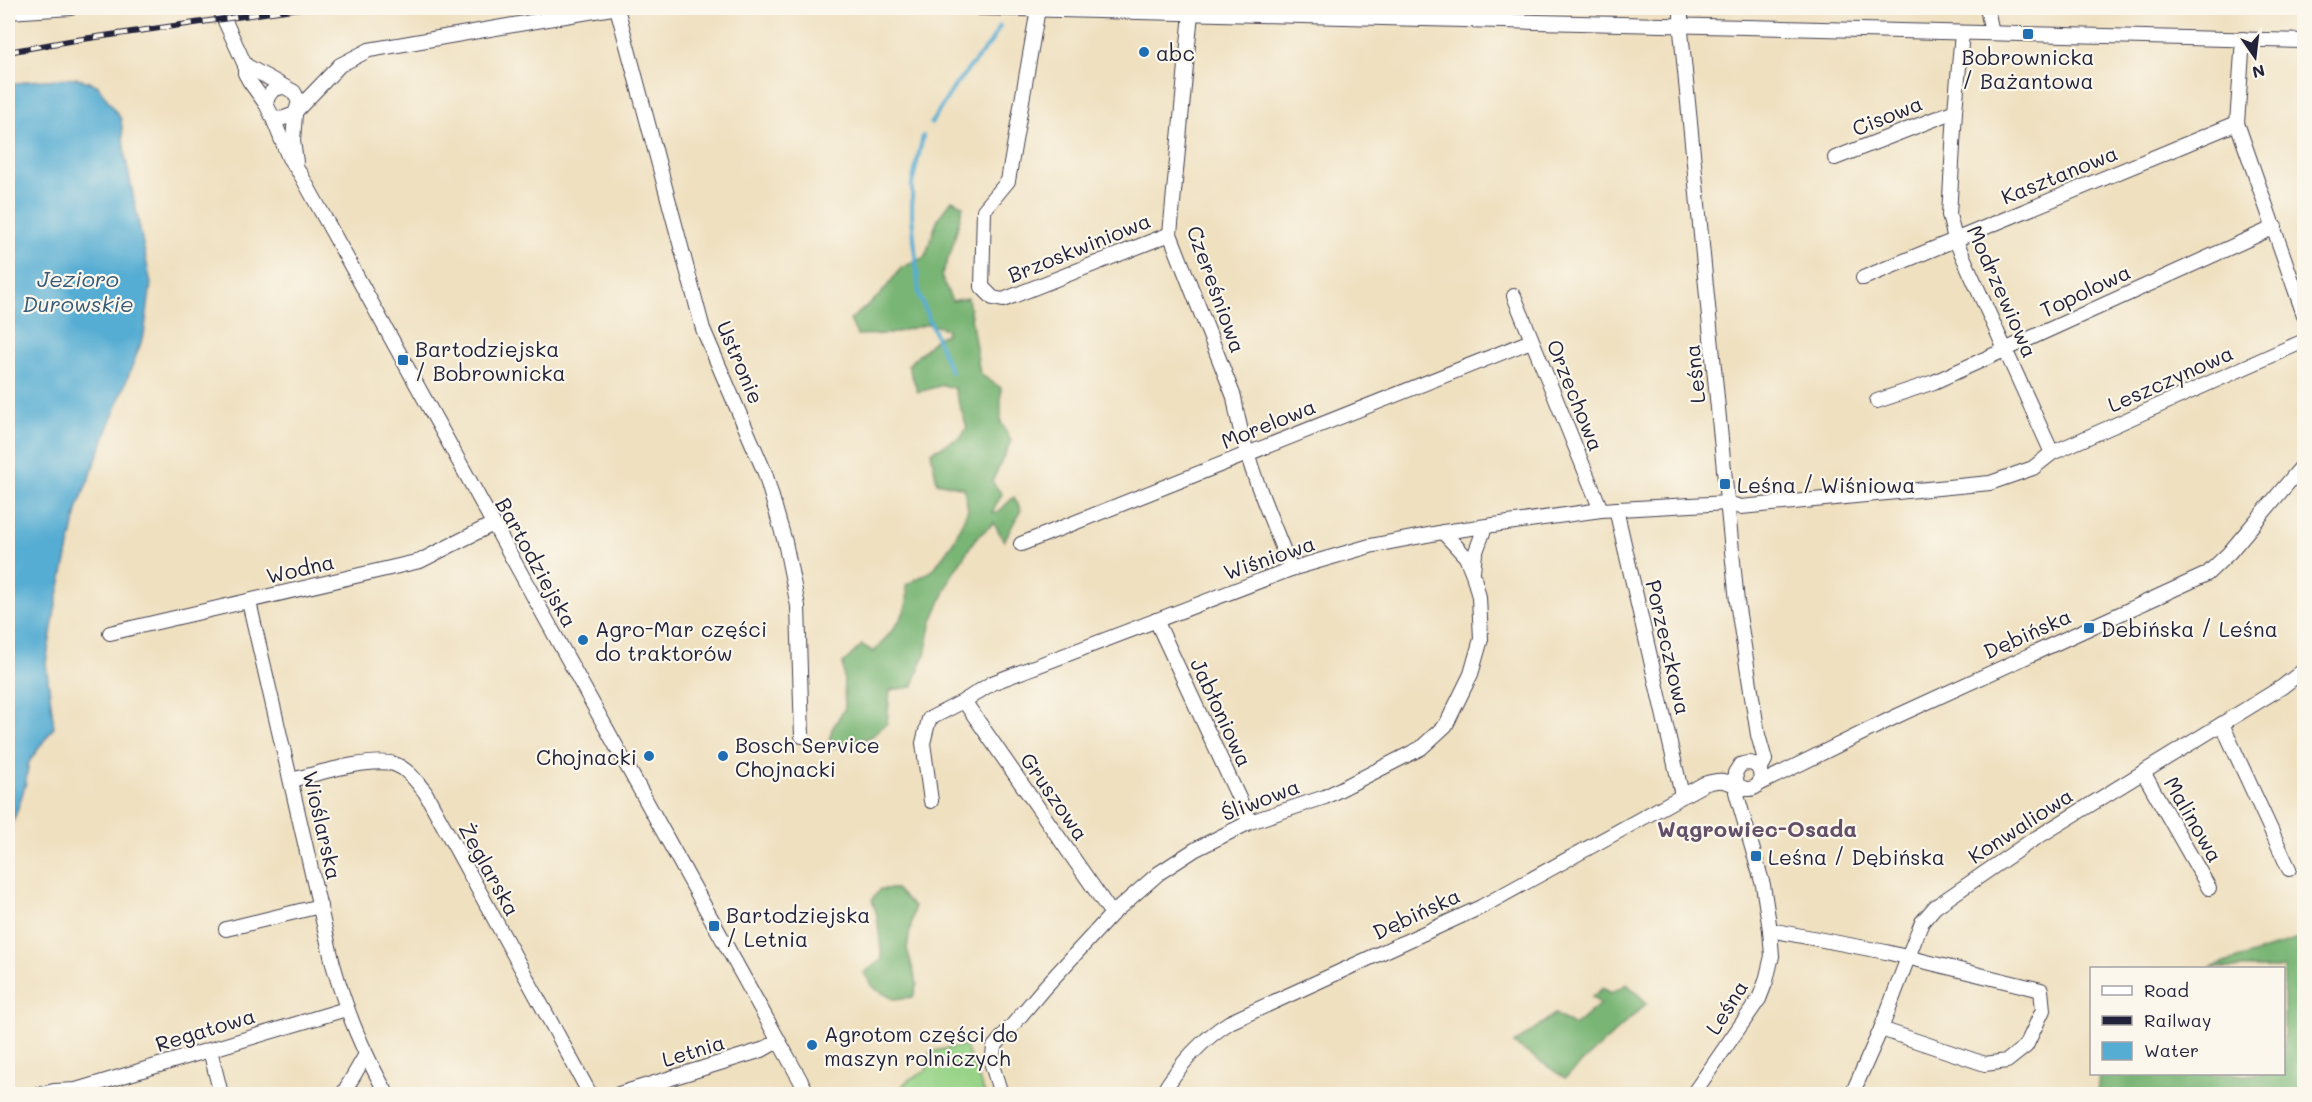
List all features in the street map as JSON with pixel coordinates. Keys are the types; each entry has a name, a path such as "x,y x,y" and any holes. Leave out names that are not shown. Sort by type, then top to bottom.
{"street":[{"path":"8,12 71,8"},
{"name":"Bartodziejska","path":"219,8 245,65 246,73 269,110 289,158 301,175 808,1095"},
{"path":"316,90 273,90 269,93 269,110 281,119 296,112 345,62 374,49 612,8"},
{"name":"Ustronie","path":"617,8 703,329 765,473 784,542 798,606 802,736"},
{"path":"980,8 2304,41"},
{"name":"Leśna","path":"1681,8 1739,614 1758,735 1765,760 1760,769"},
{"path":"1987,8 1992,33"},
{"name":"Brzoskwiniowa","path":"1038,9 1008,181 984,210 982,287 993,298 1003,300 1170,234"},
{"name":"Czereśniowa","path":"1191,13 1170,234 1234,397 1238,425 1246,454 1291,569"},
{"name":"Modrzewiowa","path":"1962,33 1949,216 1955,239 2052,453"},
{"path":"2243,39 2237,123 2304,315"},
{"path":"245,65 289,89 299,102 296,112"},
{"name":"Cisowa","path":"1835,158 1955,111"},
{"name":"Bartodziejska","path":"296,112 293,150 301,175"},
{"name":"Kasztanowa","path":"1863,278 2237,123"},
{"name":"Topolowa","path":"1877,401 1934,382 2275,227"},
{"name":"Orzechowa","path":"1514,296 1601,510"},
{"name":"Morelowa","path":"1021,544 1531,341"},
{"name":"Leszczynowa","path":"1727,503 1741,507 1989,483 2034,468 2052,453 2304,341"},
{"name":"Dębińska","path":"1756,786 1797,764 2207,574 2229,553 2304,464"},
{"name":"Wiśniowa","path":"931,801 923,743 929,719 992,683 1291,569 1370,546 1443,532 1601,510 1727,503"},
{"name":"Porzeczkowa","path":"1616,509 1682,795"},
{"name":"Wodna","path":"110,633 420,561 493,524"},
{"name":"Śliwowa","path":"1473,574 1475,554 1485,527"},
{"name":"Śliwowa","path":"1001,1095 992,1065 993,1047 1112,914 1159,873 1196,849 1250,822 1325,797 1421,748 1446,725 1472,674 1481,639 1479,597 1473,574 1466,557 1443,532"},
{"name":"Wioślarska","path":"249,602 346,1009 365,1056 387,1095"},
{"name":"Jabłoniowa","path":"1156,620 1250,822"},
{"name":"Konwaliowa","path":"1852,1095 1881,1029 1907,958 1923,922 1935,907 2028,843 2282,687 2304,670"},
{"name":"Gruszowa","path":"964,701 1112,914"},
{"path":"2222,724 2289,869"},
{"path":"1743,764 1752,764 1760,769 1761,775 1756,786 1744,789 1737,784 1735,773 1755,748 1758,735"},
{"name":"Żeglarska","path":"291,780 376,763 394,764 413,777 430,803 590,1095"},
{"name":"Dębińska","path":"1704,784 1713,776 1743,764"},
{"name":"Dębińska","path":"1760,769 1797,764"},
{"name":"Malinowa","path":"2143,772 2209,888"},
{"name":"Dębińska","path":"1162,1095 1192,1052 1204,1040 1230,1022 1481,907 1704,784 1720,780 1737,784"},
{"name":"Leśna","path":"1693,1095 1763,990 1772,956 1763,885 1748,828 1737,799 1737,784"},
{"name":"Leśna","path":"1748,828 1745,808 1756,786"},
{"path":"226,929 320,906"},
{"path":"1770,930 1886,952 2041,990 2043,1010 2026,1046 2007,1061 1985,1064 1881,1029"},
{"name":"Regatowa","path":"41,1095 54,1091 77,1092 346,1009"},
{"name":"Letnia","path":"619,1095 762,1050 778,1041"},
{"path":"210,1050 221,1095"},
{"path":"343,1095 365,1056"}],"green space":[{"path":"952,200 963,206 951,252 941,276 952,301 968,298 980,374 1001,388 1001,422 1011,441 992,482 1002,494 992,512 998,512 1014,497 1021,510 1004,541 994,523 975,539 952,575 932,621 925,654 912,687 890,690 887,723 871,737 827,750 832,729 845,708 843,663 862,645 874,652 893,629 907,604 906,585 933,570 954,541 968,509 964,488 937,482 931,452 961,437 967,427 954,388 943,385 918,392 908,365 937,338 946,334 947,329 928,324 889,334 857,335 850,320 881,294 901,268 925,257 938,218"},
{"path":"880,889 896,889 914,907 907,949 917,984 913,997 893,999 874,988 864,973 882,959 877,915 872,900"},
{"path":"2304,937 2304,1094 2097,1094 2099,1075 2285,1075 2285,967 2213,967"},
{"path":"1627,984 1647,1003 1565,1078 1514,1044 1555,1014 1574,1026 1600,1004 1592,997 1603,988 1611,993"},
{"path":"965,1045 985,1094 899,1094 907,1081 927,1069 930,1052"}],"water":[{"name":"Jezioro Durowskie","path":"77,78 97,85 121,119 125,155 151,284 144,335 78,507 56,604 46,663 54,727 29,762 25,786 8,831 8,86 28,81"}],"waterway":[{"path":"931,123 956,84 991,42 1000,26"},
{"path":"923,136 912,184 912,215 919,295 951,372"}],"railway":[{"path":"8,52 300,8"}],"place":[{"name":"Bobrownicka / Bażantowa","path":"2028,34"},
{"name":"abc","path":"1144,52"},
{"name":"Bartodziejska / Bobrownicka","path":"403,360"},
{"name":"Leśna / Wiśniowa","path":"1725,484"},
{"name":"Debińska / Leśna","path":"2089,628"},
{"name":"Agro-Mar części do traktorów","path":"583,640"},
{"name":"Chojnacki","path":"649,756"},
{"name":"Bosch Service Chojnacki","path":"723,756"},
{"name":"Leśna / Dębińska","path":"1756,856"},
{"name":"Bartodziejska / Letnia","path":"714,926"},
{"name":"Agrotom części do maszyn rolniczych","path":"812,1045"}],"district":[{"name":"Wągrowiec-Osada","path":"1757,828"}]}
